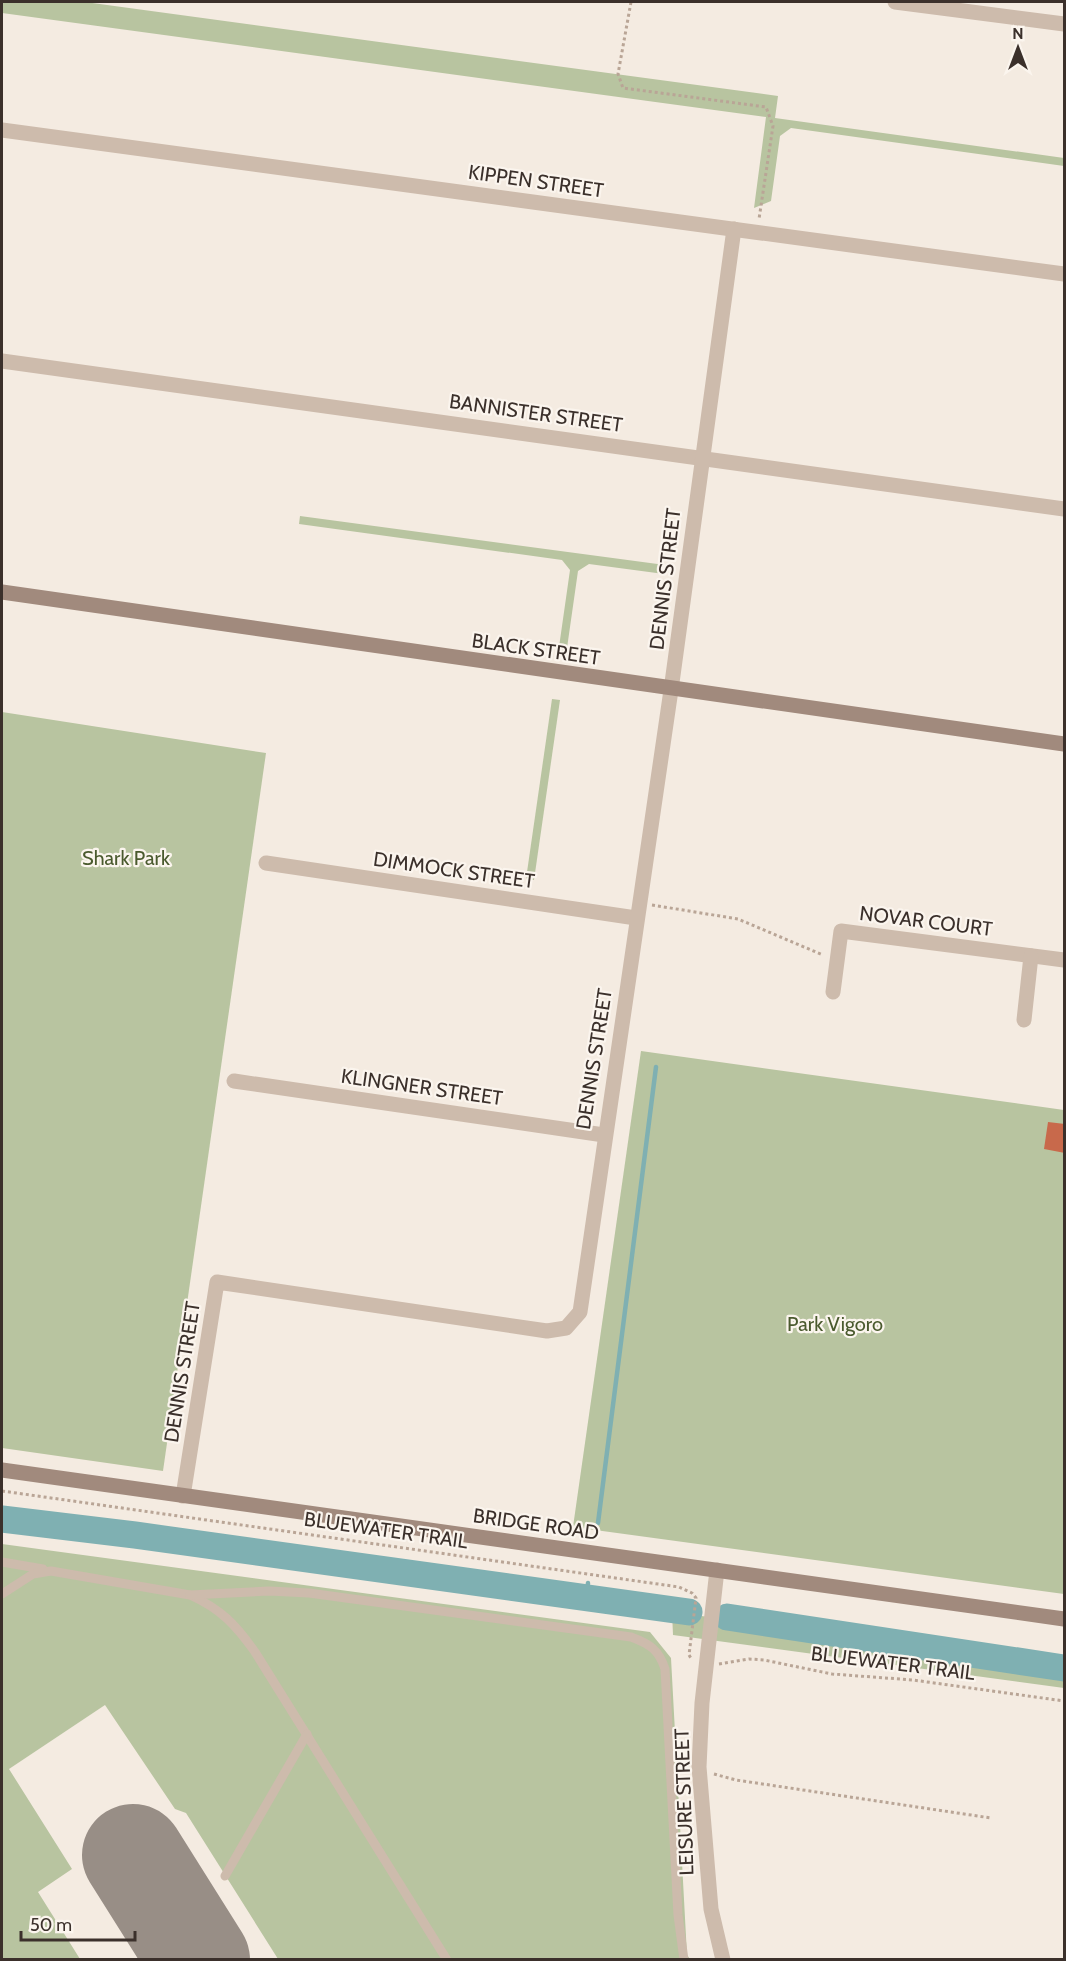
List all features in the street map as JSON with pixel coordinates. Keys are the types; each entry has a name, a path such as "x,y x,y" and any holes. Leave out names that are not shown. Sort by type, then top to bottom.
{"street":[{"path":"895,2 1065,24"},
{"name":"KIPPEN STREET","path":"2,130 1065,274"},
{"name":"DENNIS STREET","path":"183,1496 217,1282 547,1331 566,1328 580,1312 604,1135 671,690 734,229"},
{"name":"BANNISTER STREET","path":"2,361 1065,509"},
{"name":"BLACK STREET","path":"2,591 671,690 1065,744"},
{"name":"DIMMOCK STREET","path":"266,863 638,910"},
{"name":"NOVAR COURT","path":"833,992 841,931 1065,960"},
{"path":"1024,1020 1031,956"},
{"name":"KLINGNER STREET","path":"234,1081 604,1135"},
{"name":"BRIDGE ROAD","path":"2,1470 1065,1619"},
{"name":"LEISURE STREET","path":"717,1570 708,1642 700,1770 711,1909 723,1959"}],"lane":[{"path":"2,1562 190,1595 269,1591 309,1593 631,1637 652,1646 661,1655 665,1669 678,1915 684,1959"},
{"path":"2,1594 33,1574 51,1571"},
{"path":"190,1595 208,1604 235,1624 307,1734 447,1959"},
{"path":"225,1876 307,1734"}],"path":[{"path":"631,2 618,74 622,88 766,107 773,126 757,232"},
{"path":"638,910 738,919 837,961"},
{"name":"BLUEWATER TRAIL","path":"2,1491 679,1587 692,1593 696,1598 689,1655 695,1661"},
{"name":"BLUEWATER TRAIL","path":"718,1664 749,1659 764,1660 841,1675 913,1680 1065,1701"},
{"path":"700,1770 736,1780 991,1818"}],"green space":[{"path":"2,2 85,2 778,96 775,118 1064,158 1064,166 791,128 780,136 771,201 754,208 766,117 2,13"},
{"path":"300,516 665,565 664,574 589,564 578,571 566,655 558,654 570,570 562,560 299,524"},
{"path":"552,699 560,700 534,880 526,879"},
{"name":"Shark Park","path":"2,712 266,753 163,1471 2,1448"},
{"name":"Park Vigoro","path":"641,1051 1064,1110 1064,1594 573,1527"},
{"path":"2,1544 650,1632 671,1658 687,1955 690,1959 278,1959 186,1813 175,1809 105,1705 9,1769 72,1869 38,1892 80,1959 2,1960"},
{"path":"672,1612 1064,1665 1064,1688 673,1635"}],"building":[{"path":"1048,1122 1065,1124 1065,1153 1044,1149"}],"waterway":[{"path":"598,1523 656,1067"},
{"path":"2,1519 135,1535 689,1612"},
{"path":"586,1599 588,1583"},
{"path":"727,1617 1064,1668"}],"runway":[{"path":"133,1855 199,1960"}]}
